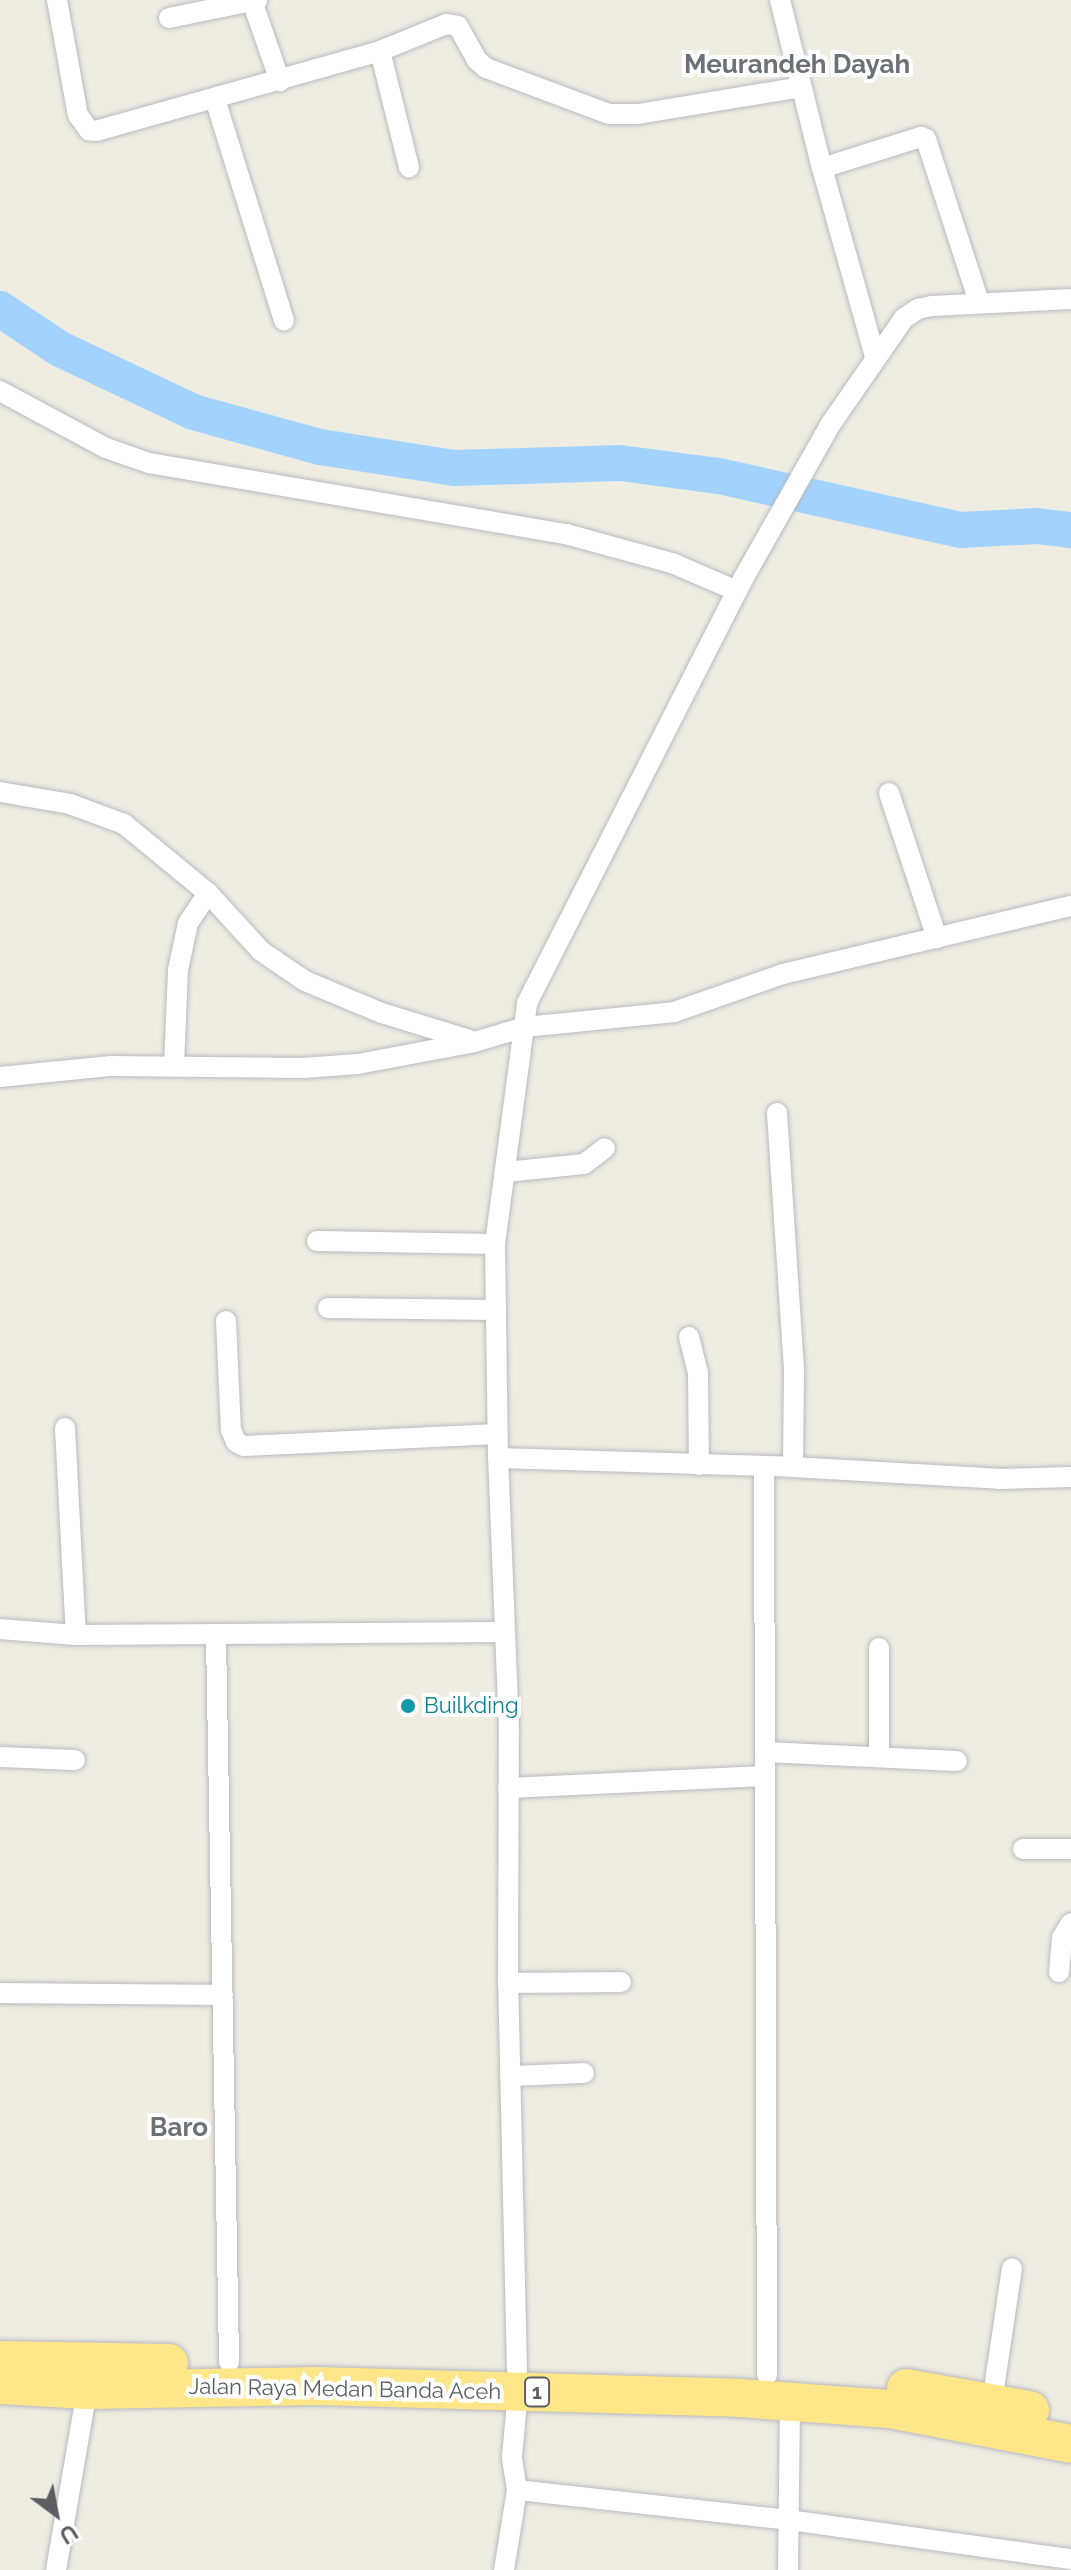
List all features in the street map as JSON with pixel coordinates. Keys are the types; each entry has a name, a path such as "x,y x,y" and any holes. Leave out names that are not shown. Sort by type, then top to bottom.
{"highway":[{"name":"Jalan Raya Medan Banda Aceh","path":"0,2360 229,2362 407,2378 778,2388 897,2387 992,2402 1071,2419"},
{"name":"Jalan Raya Medan Banda Aceh","path":"0,2385 87,2390 287,2386 407,2378"},
{"name":"Jalan Raya Medan Banda Aceh","path":"778,2388 1071,2444"}],"street":[{"path":"57,0 78,115 89,130 280,81 380,51 454,23 486,68 609,114 638,114 801,87"},
{"path":"169,18 254,0 280,81"},
{"path":"780,0 822,168 875,356"},
{"path":"380,51 409,167"},
{"path":"215,99 284,321"},
{"path":"822,168 921,137 926,139 979,302"},
{"path":"504,2570 517,2490 512,2457 517,2381 508,1983 505,1632 498,1458 495,1244 527,1003 740,585 830,425 875,356 913,311 979,302 1071,299"},
{"path":"0,391 106,448 149,463 566,534 740,585"},
{"path":"0,792 70,804 124,824 208,893 251,942 305,981 382,1013 474,1042"},
{"path":"889,793 937,938"},
{"path":"174,1066 178,970 188,923 208,893"},
{"path":"0,1077 80,1068 318,1067 358,1064 474,1042 525,1027 674,1012 783,974 1071,906"},
{"path":"777,1113 794,1372 793,1467"},
{"path":"506,1172 584,1164 605,1148"},
{"path":"317,1241 495,1244"},
{"path":"328,1308 496,1310"},
{"path":"226,1321 231,1430 236,1442 244,1446 498,1434"},
{"path":"689,1337 698,1373 699,1465"},
{"path":"65,1428 76,1635"},
{"path":"498,1458 793,1467 999,1479 1071,1477"},
{"path":"764,1468 765,1776 778,2388 789,2520 788,2570"},
{"path":"0,1629 76,1635 216,1636 505,1632"},
{"path":"216,1636 229,2362"},
{"path":"879,1648 879,1757"},
{"path":"765,1752 957,1761"},
{"path":"0,1757 75,1760"},
{"path":"508,1788 765,1776"},
{"path":"1023,1849 1071,1849"},
{"path":"1059,1972 1062,1938 1071,1923"},
{"path":"508,1983 621,1982"},
{"path":"0,1993 223,1995"},
{"path":"510,2076 584,2073"},
{"path":"992,2402 1012,2268"},
{"path":"56,2570 87,2390"},
{"path":"517,2490 789,2520 1071,2559"}],"waterway":[{"path":"0,309 60,349 193,412 320,447 454,468 620,463 719,476 961,530 1037,526 1071,530"}],"place":[{"name":"Builkding","path":"408,1706"}],"district":[{"name":"Meurandeh Dayah","path":"797,65"},
{"name":"Baro","path":"179,2128"}]}
